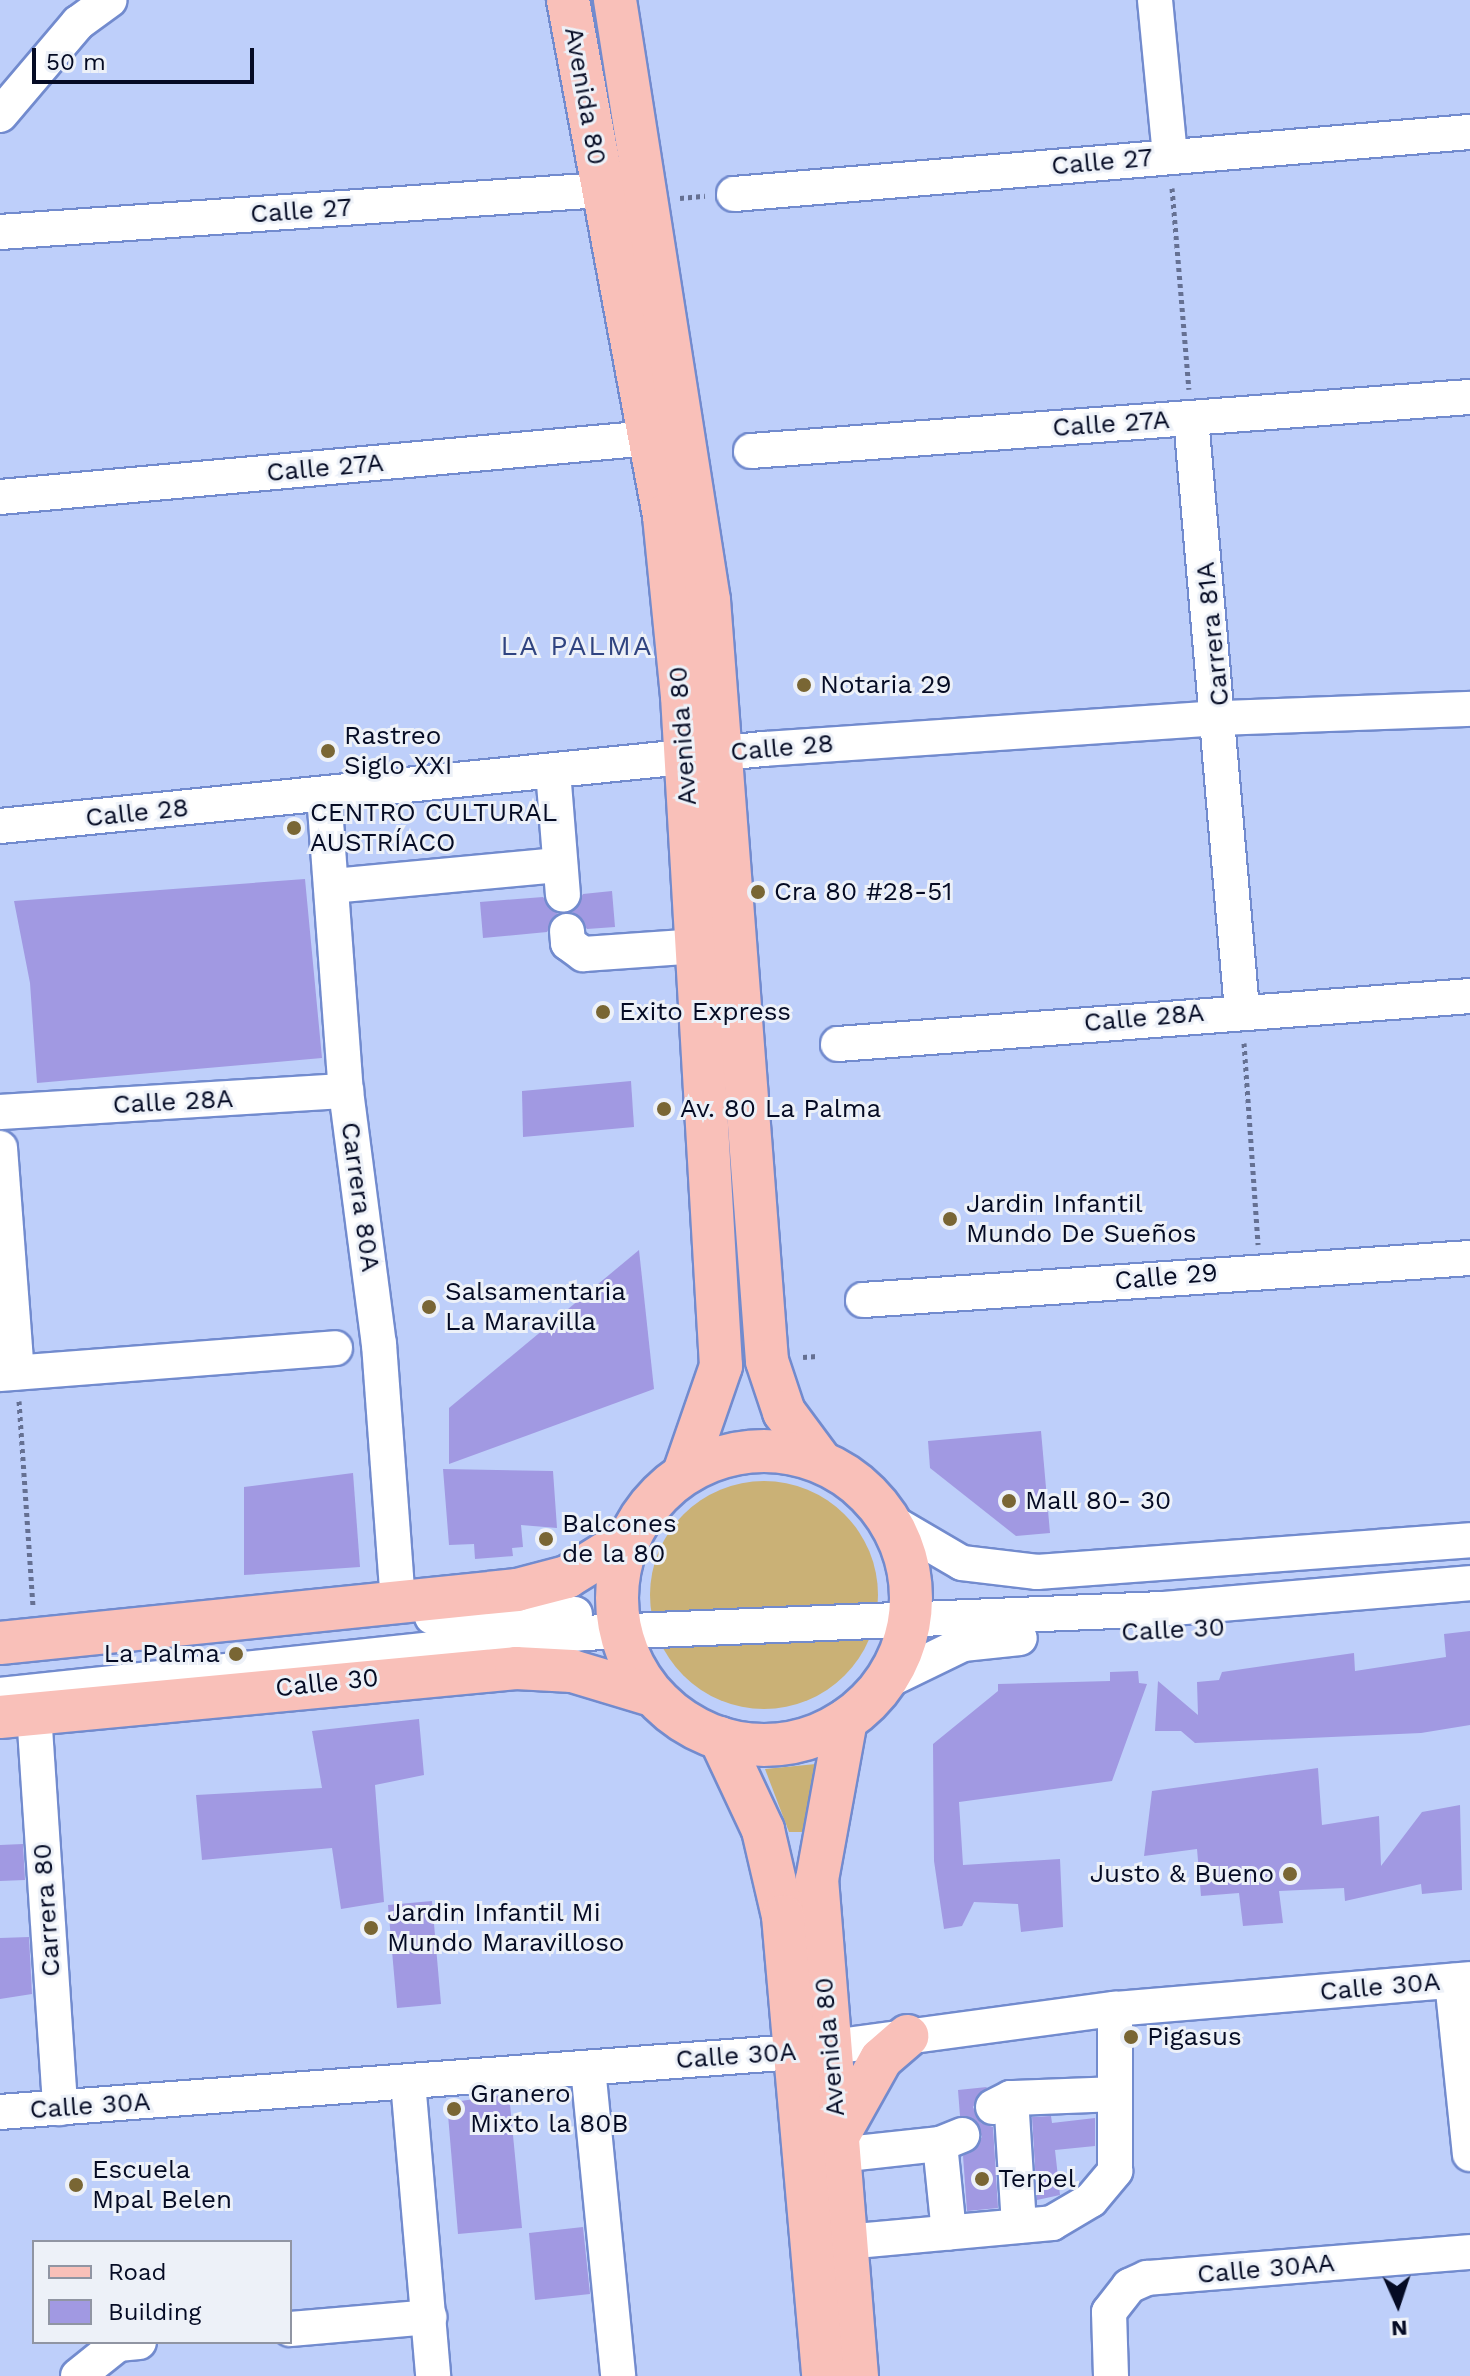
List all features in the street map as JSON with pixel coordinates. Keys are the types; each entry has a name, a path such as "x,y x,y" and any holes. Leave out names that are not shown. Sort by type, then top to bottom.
{"main road":[{"name":"Avenida 80","path":"568,0 601,190 650,438 704,755 696,946 721,1366 684,1473"},
{"name":"Avenida 80","path":"615,0 690,456 704,755 767,1361 784,1412 821,1462"},
{"path":"0,1643 538,1585 585,1568 627,1540 651,1503 684,1473 751,1451 821,1462 872,1496 890,1521 907,1560 912,1610 885,1682 846,1720 785,1743 720,1738 683,1721 652,1695 618,1622 627,1540"},
{"name":"Calle 30","path":"11,1708 516,1668 572,1671 652,1695"},
{"name":"Avenida 80","path":"823,2376 812,2050 817,1879 846,1720"},
{"name":"Avenida 80","path":"720,1738 773,1861 812,2050 838,2146 857,2376"},
{"path":"838,2146 881,2059 907,2036"}],"street":[{"path":"0,115 78,23 110,0"},
{"path":"1155,0 1170,156"},
{"name":"Calle 27","path":"734,194 1470,132"},
{"name":"Calle 27","path":"0,232 601,190"},
{"name":"Calle 27A","path":"751,451 1470,397"},
{"name":"Carrera 81A","path":"1191,418 1221,718 1242,1010"},
{"name":"Calle 27A","path":"0,497 650,438"},
{"name":"Calle 28","path":"0,826 704,755 1221,718 1470,709"},
{"path":"332,886 562,880 553,771"},
{"name":"Carrera 80A","path":"324,794 346,1091 379,1344 398,1601"},
{"path":"567,931 568,943 583,954 696,946"},
{"name":"Calle 28A","path":"838,1044 1242,1010 1461,996"},
{"name":"Calle 28A","path":"0,1112 346,1091"},
{"path":"0,1148 8,1373 335,1348"},
{"name":"Calle 29","path":"863,1300 1260,1270 1470,1258"},
{"path":"890,1521 962,1563 1037,1572 1470,1540"},
{"path":"912,1610 1470,1562"},
{"path":"0,1663 454,1616 618,1622 912,1610 1163,1609 1470,1583"},
{"name":"Calle 30","path":"885,1682 978,1640 1470,1607"},
{"path":"11,1708 618,1622"},
{"name":"Carrera 80","path":"11,1708 60,2108"},
{"path":"1461,1980 1470,2154"},
{"name":"Calle 30A","path":"0,2112 812,2050 1115,2009 1461,1980"},
{"path":"845,2242 1052,2223 1091,2200 1115,2171 1115,2009"},
{"path":"588,2068 618,2376"},
{"path":"408,2082 433,2376"},
{"path":"1019,2226 1002,2103 1114,2094"},
{"path":"838,2146 951,2139 949,2233"},
{"name":"Calle 30AA","path":"1111,2376 1105,2328 1116,2297 1147,2278 1470,2252"},
{"path":"292,2329 429,2317"},
{"path":"78,2376 118,2344"}],"path":[{"path":"1170,156 1191,418"},
{"path":"1242,1010 1260,1270"},
{"path":"8,1373 34,1613"}],"shaded area":[{"path":"764,1481 786,1483 808,1490 827,1500 844,1515 859,1532 869,1551 876,1573 876,1617 869,1639 859,1658 844,1675 827,1690 808,1700 786,1707 764,1709 742,1707 720,1700 701,1690 684,1675 669,1658 659,1639 652,1617 650,1595 652,1573 659,1551 669,1532 684,1515 701,1500 720,1490 742,1483"},
{"path":"816,1764 803,1832 789,1832 765,1769"}],"building":[{"path":"305,879 322,1058 37,1083 30,983 14,901"},
{"path":"612,891 615,927 587,929 572,912 583,894"},
{"path":"543,897 558,914 547,932 483,938 480,902"},
{"path":"631,1081 634,1127 523,1137 522,1091"},
{"path":"639,1250 654,1389 449,1464 449,1408"},
{"name":"Mall 80- 30","path":"1041,1431 1050,1533 1016,1536 930,1468 928,1441"},
{"path":"443,1469 553,1471 557,1528 521,1525 523,1547 512,1548 513,1556 475,1559 474,1544 449,1545"},
{"path":"353,1473 360,1567 244,1575 244,1487"},
{"path":"1470,1631 1470,1725 1421,1733 1195,1743 1181,1731 1155,1731 1158,1681 1198,1715 1197,1682 1219,1680 1222,1672 1354,1653 1355,1671 1446,1657 1444,1634"},
{"path":"1138,1671 1139,1683 1147,1684 1112,1781 959,1802 963,1865 1060,1859 1063,1927 1021,1932 1018,1904 974,1902 962,1926 944,1929 934,1861 933,1744 998,1691 998,1684 1110,1681 1110,1672"},
{"path":"419,1719 424,1775 375,1785 384,1902 341,1909 332,1848 202,1860 196,1795 322,1788 312,1731"},
{"path":"1318,1768 1322,1825 1379,1816 1381,1866 1422,1812 1460,1805 1462,1890 1422,1894 1421,1884 1345,1901 1344,1888 1279,1891 1283,1923 1243,1926 1239,1893 1201,1896 1197,1849 1144,1856 1152,1791"},
{"path":"23,1844 25,1880 0,1881 0,1845"},
{"path":"432,1901 441,2004 397,2008 388,1905"},
{"path":"29,1937 32,1994 0,1999 0,1938"},
{"name":"Terpel","path":"987,2087 973,2107 981,2123 993,2127 998,2208 967,2211 963,2156 982,2137 975,2120 960,2116 958,2090"},
{"path":"509,2094 522,2228 458,2234 447,2103"},
{"path":"1051,2116 1052,2123 1095,2118 1095,2146 1055,2150 1060,2195 1037,2200 1032,2117"},
{"path":"583,2227 590,2294 535,2300 529,2233"}],"place":[{"name":"Notaria 29","path":"804,685"},
{"name":"Rastreo Siglo XXI","path":"328,751"},
{"name":"CENTRO CULTURAL AUSTRÍACO","path":"294,828"},
{"name":"Cra 80 #28-51","path":"758,892"},
{"name":"Exito Express","path":"603,1012"},
{"name":"Av. 80 La Palma","path":"664,1109"},
{"name":"Jardin Infantil Mundo De Sueños","path":"950,1219"},
{"name":"Salsamentaria La Maravilla","path":"429,1307"},
{"name":"Mall 80- 30","path":"1009,1501"},
{"name":"Balcones de la 80","path":"546,1539"},
{"name":"La Palma","path":"236,1654"},
{"name":"Justo & Bueno","path":"1290,1874"},
{"name":"Jardin Infantil Mi Mundo Maravilloso","path":"371,1928"},
{"name":"Pigasus","path":"1131,2037"},
{"name":"Granero Mixto la 80B","path":"454,2109"},
{"name":"Terpel","path":"982,2179"},
{"name":"Escuela Mpal Belen","path":"76,2185"}],"district":[{"name":"LA PALMA","path":"577,646"}]}
